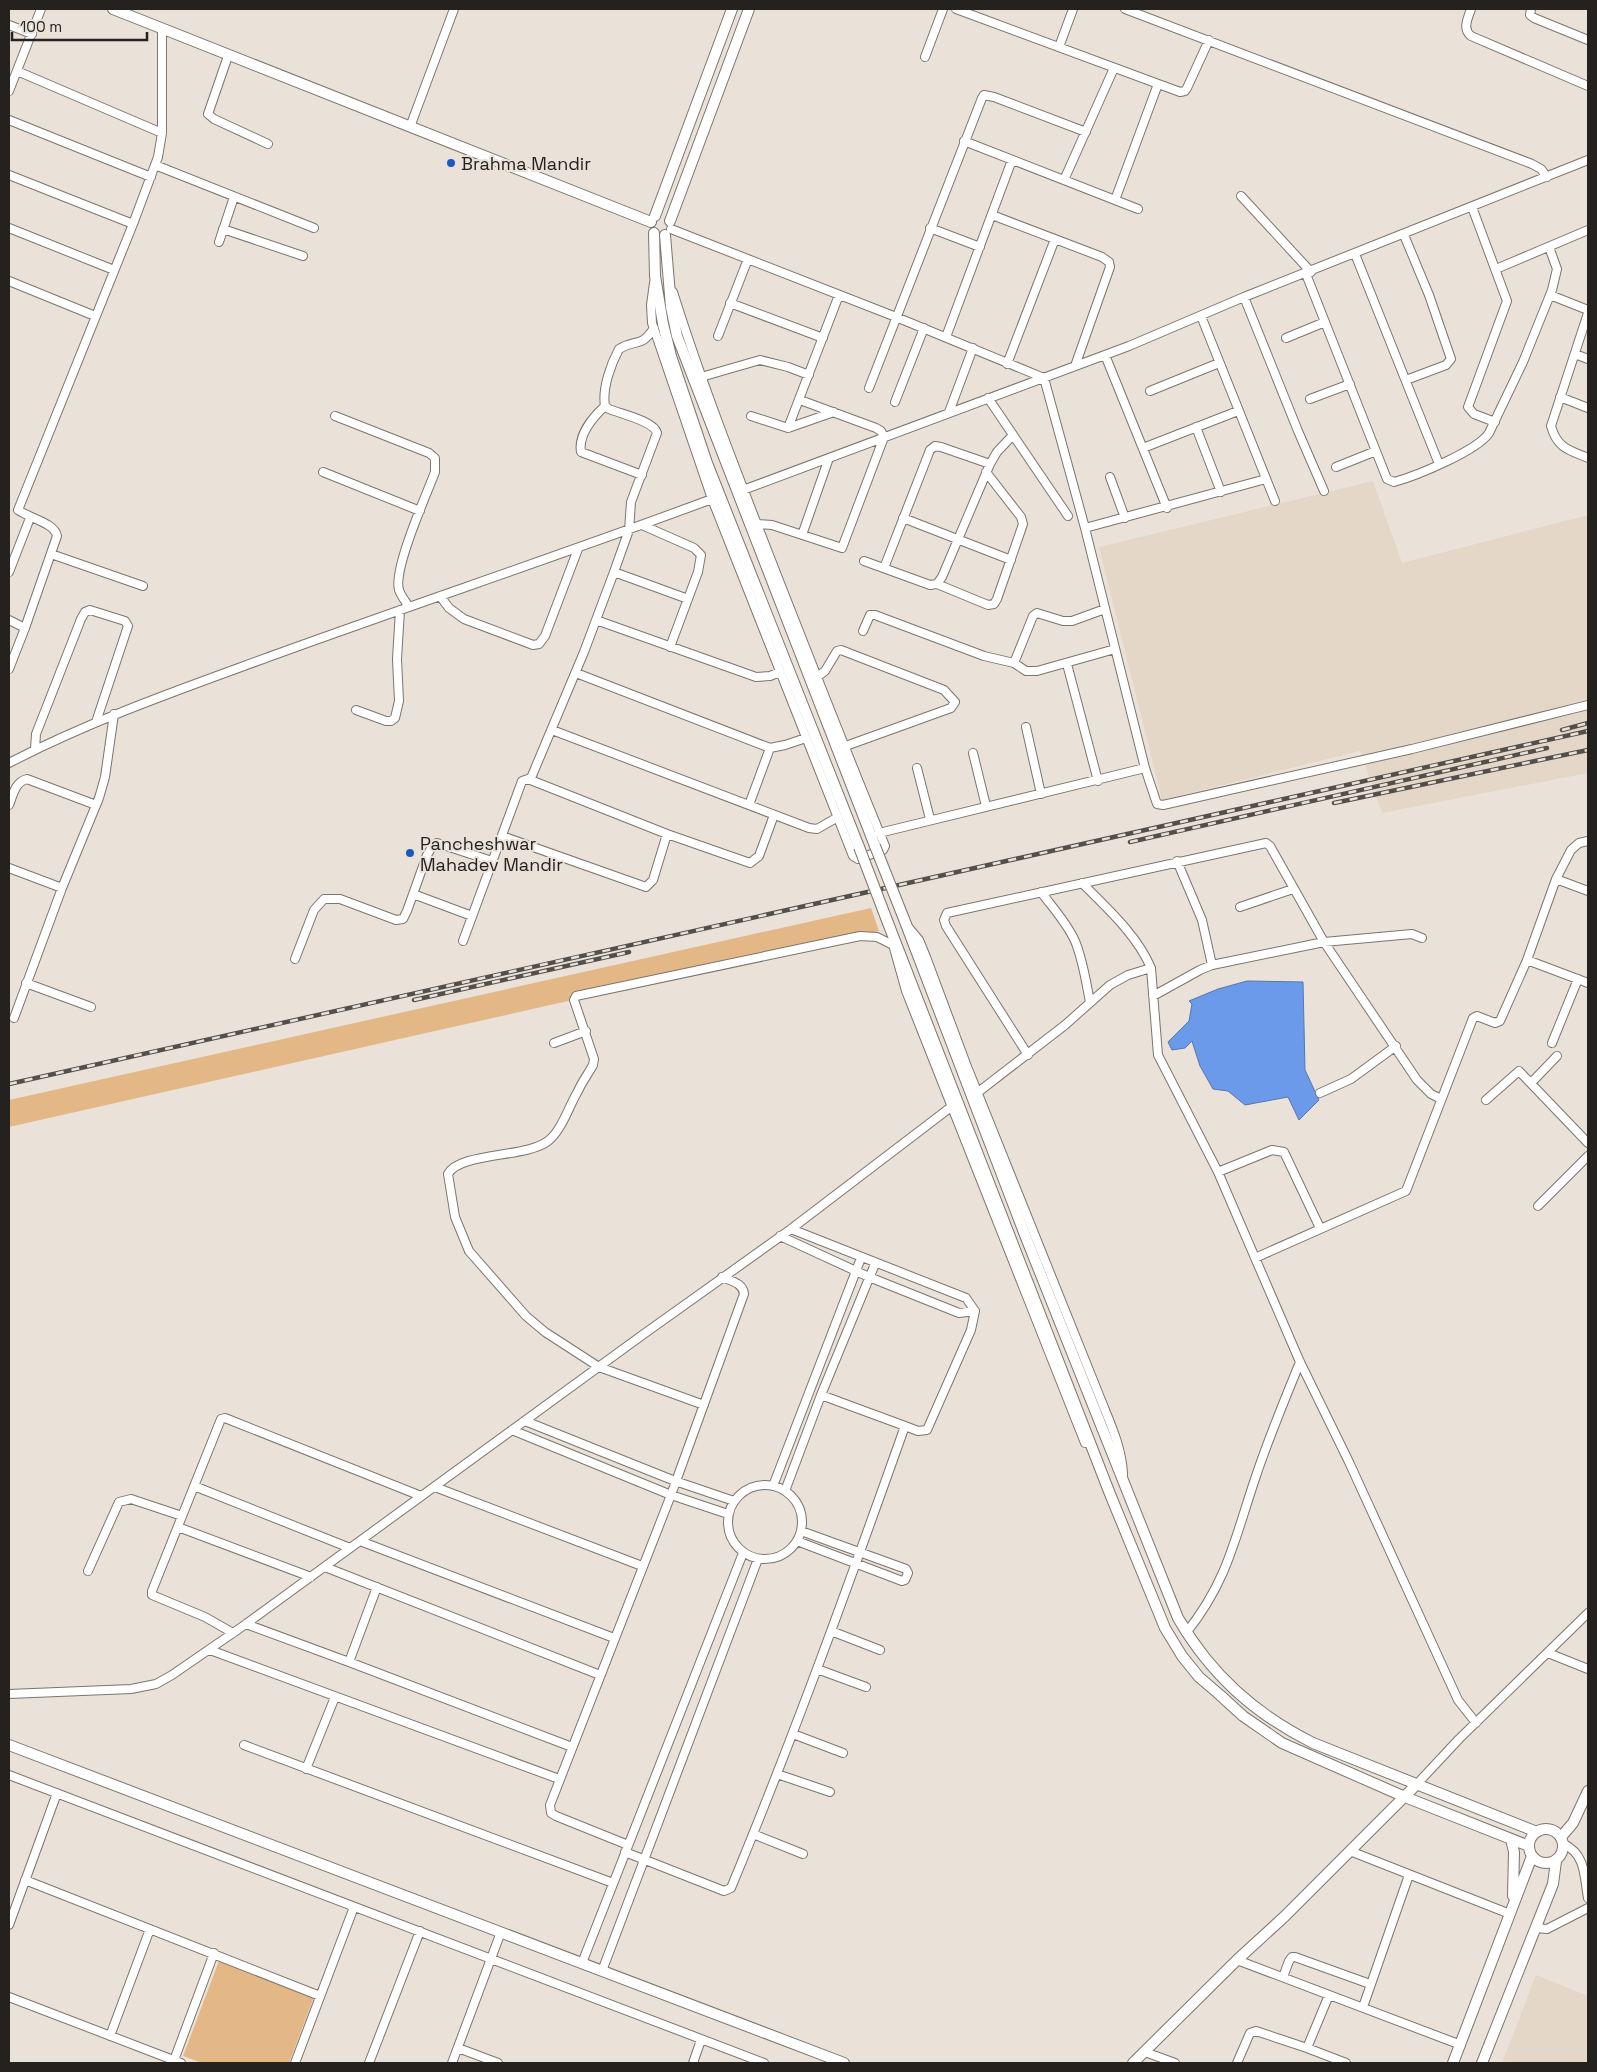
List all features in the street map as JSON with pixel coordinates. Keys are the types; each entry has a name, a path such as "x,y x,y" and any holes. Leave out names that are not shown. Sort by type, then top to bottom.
{"main road":[{"path":"113,9 410,128 653,219 664,215 669,228 671,306 677,336 1025,1236 1178,1618 1186,1633 1193,1644 1237,1692 1284,1729 1313,1743 1416,1785 1537,1832"},
{"path":"732,9 653,219 651,229 654,233 655,276 663,324 671,356 707,463 859,847 888,923 892,939 1164,1628 1182,1656 1199,1677 1244,1716 1282,1743 1405,1797 1511,1839 1530,1851 1540,1863 1556,1861 1562,1854 1562,1840 1588,1791"},
{"path":"654,233 658,235 669,228 749,9"},
{"path":"9,1745 844,2063"},
{"path":"1133,2063 1350,1852 1416,1785"},
{"path":"1454,2063 1511,1911 1530,1851 1530,1841 1537,1832 1547,1829 1553,1830 1562,1840"},
{"path":"1511,1839 1514,1852 1511,1911"},
{"path":"1482,2063 1553,1884 1556,1861"}],"street":[{"path":"9,91 42,9"},
{"path":"410,128 454,9"},
{"path":"925,57 943,9"},
{"path":"956,9 1180,92 1185,91 1209,40"},
{"path":"1059,48 1073,9"},
{"path":"1125,9 1532,164 1541,169 1547,178"},
{"path":"1471,9 1465,28 1471,36 1588,86"},
{"path":"1531,9 1530,15 1534,18 1588,40"},
{"path":"9,25 32,34"},
{"path":"9,669 26,628 57,536 56,530 52,526 30,518 18,510 155,165 162,133 162,29"},
{"path":"228,56 208,114 214,119 268,144"},
{"path":"1064,180 1114,68"},
{"path":"17,71 162,133"},
{"path":"1115,200 1158,84"},
{"path":"869,388 964,141 984,95 994,96 1086,132"},
{"path":"9,120 151,177"},
{"path":"964,141 1138,209"},
{"path":"946,337 1012,160"},
{"path":"743,490 1105,355 1244,297 1309,273 1588,160"},
{"path":"155,165 314,228"},
{"path":"9,174 133,224"},
{"path":"1241,196 1309,273 1325,322 1390,481 1397,481 1439,464 1481,443 1490,433 1523,362 1550,295 1556,269 1549,247"},
{"path":"219,242 234,197"},
{"path":"1472,208 1507,301 1468,407 1474,414 1495,422"},
{"path":"992,215 1102,257 1109,262 1110,267 1075,366"},
{"path":"9,228 114,270"},
{"path":"669,228 896,316 1044,378"},
{"path":"930,228 980,247"},
{"path":"223,229 302,256"},
{"path":"1496,269 1588,230"},
{"path":"1404,235 1429,294 1451,359 1446,365 1406,380"},
{"path":"1007,364 1055,239"},
{"path":"1355,254 1439,464"},
{"path":"718,336 748,259"},
{"path":"655,276 651,305 654,328 712,499 806,738 855,858 883,850 885,846 880,833 843,746 743,490 670,283"},
{"path":"9,281 94,316"},
{"path":"788,428 839,295"},
{"path":"1550,295 1588,312 1551,426 1553,435 1564,448 1588,458"},
{"path":"1244,297 1324,491"},
{"path":"730,303 823,338"},
{"path":"1201,316 1275,501"},
{"path":"1286,338 1325,322"},
{"path":"642,475 581,452 581,443 589,423 604,406 606,386 619,349 646,340 654,328"},
{"path":"895,402 924,328"},
{"path":"950,412 973,348"},
{"path":"1575,354 1588,358"},
{"path":"1105,355 1167,508"},
{"path":"702,377 760,360 788,367 809,375"},
{"path":"1150,391 1220,363"},
{"path":"1044,378 1085,528 1145,768 1157,804 1163,805 1402,751 1588,705"},
{"path":"1310,399 1350,384"},
{"path":"1560,397 1588,408"},
{"path":"988,398 1068,516"},
{"path":"757,524 772,525 837,548 844,546 884,437 881,431 876,428 800,400"},
{"path":"528,779 552,730 576,673 629,530 631,502 657,438 656,429 650,424 604,406"},
{"path":"1143,448 1238,410"},
{"path":"751,416 788,428 834,412"},
{"path":"335,416 429,453 435,458 434,472 402,557 398,573 399,589 409,607"},
{"path":"1196,427 1222,492"},
{"path":"937,584 942,577 990,464 997,452 1014,435"},
{"path":"884,568 927,455 935,446 990,464"},
{"path":"1336,467 1376,450"},
{"path":"802,535 829,458"},
{"path":"323,472 420,511"},
{"path":"864,561 930,585 937,584 988,605 994,604 1023,524 1021,517 986,472"},
{"path":"1110,477 1125,518"},
{"path":"1085,528 1167,508 1266,479"},
{"path":"9,763 35,749 114,714 400,610 578,549 712,499"},
{"path":"9,572 30,518"},
{"path":"903,518 1011,560"},
{"path":"642,525 694,548 700,555 698,572 670,647"},
{"path":"440,596 449,608 464,620 534,645 538,644 545,636 578,549"},
{"path":"51,554 143,586"},
{"path":"614,572 688,599"},
{"path":"1014,664 1033,616 1037,613 1063,622 1072,621 1105,609"},
{"path":"35,749 36,734 52,690 81,619 85,612 90,610 125,622 128,626 96,722"},
{"path":"356,710 386,721 391,721 395,718 399,701 397,659 400,610"},
{"path":"863,631 870,615 875,615 984,656 1014,664 1026,671 1037,671 1067,664 1115,649"},
{"path":"9,620 26,628"},
{"path":"596,620 756,677 770,676 780,672"},
{"path":"816,677 825,671 837,651 841,650 944,690 955,702 951,708 843,746"},
{"path":"1067,664 1098,781"},
{"path":"576,673 770,748 806,738"},
{"path":"14,1018 62,888 96,805 105,777 114,714"},
{"path":"1026,727 1041,794"},
{"path":"552,730 809,828 817,829 838,818"},
{"path":"748,805 770,748"},
{"path":"973,753 986,806"},
{"path":"917,768 930,820"},
{"path":"880,833 1145,768"},
{"path":"9,805 17,784 27,779 96,805"},
{"path":"463,941 522,781 528,779 741,862 750,863 760,856 774,815"},
{"path":"502,836 646,887 654,880 667,834"},
{"path":"1256,1258 1406,1191 1473,1018 1477,1016 1495,1023 1500,1021 1527,960 1556,879 1571,850 1579,843 1588,841"},
{"path":"295,959 314,910 324,899 340,899 396,920 402,919 427,855 437,843 492,861"},
{"path":"1028,1055 946,926 944,920 947,913 1266,843 1270,846 1324,942 1423,1087 1441,1099"},
{"path":"1177,861 1202,920 1212,966"},
{"path":"9,868 62,888"},
{"path":"1556,879 1588,891"},
{"path":"1082,883 1122,926 1146,957 1151,968 1158,1055 1218,1172 1300,1362 1349,1462 1458,1700 1476,1722"},
{"path":"1240,907 1293,889"},
{"path":"1041,892 1068,928 1075,942 1084,970 1090,1002"},
{"path":"413,894 472,916"},
{"path":"905,922 922,948 977,1093 1117,1442 1122,1462 1124,1483"},
{"path":"1153,996 1200,970 1212,966 1324,942 1412,934 1422,938"},
{"path":"704,1405 599,1366 569,1348 526,1316 469,1252 455,1217 448,1174 454,1167 470,1161 530,1149 548,1140 559,1126 593,1065 594,1059 574,997 860,936 892,939 906,991 951,1108 1095,1467 1110,1494"},
{"path":"1527,960 1588,983"},
{"path":"977,1093 1028,1055 1120,978 1151,968"},
{"path":"1552,1043 1578,979"},
{"path":"26,983 91,1007"},
{"path":"554,1043 586,1031"},
{"path":"1320,1093 1342,1085 1396,1046"},
{"path":"1531,1083 1557,1056"},
{"path":"1486,1100 1515,1072 1521,1072 1588,1143"},
{"path":"9,1694 144,1688 172,1675 326,1567 599,1366 791,1229 951,1108"},
{"path":"1218,1172 1272,1150 1284,1152 1320,1228"},
{"path":"1538,1206 1588,1156"},
{"path":"791,1229 875,1264 966,1298 975,1311 971,1330 931,1426 924,1431 905,1426 821,1395"},
{"path":"780,1236 870,1277 959,1312 975,1311"},
{"path":"773,1486 861,1258"},
{"path":"785,1491 821,1395 875,1264"},
{"path":"722,1277 744,1288 744,1294 675,1482 559,1779 550,1805 551,1813 627,1849 644,1860 724,1891 728,1891 731,1888 793,1734 905,1426"},
{"path":"1186,1633 1210,1600 1226,1570 1256,1476 1300,1362"},
{"path":"233,1633 210,1620 152,1595 218,1422 221,1419 225,1418 421,1496"},
{"path":"525,1421 675,1482 734,1502"},
{"path":"512,1430 670,1495 728,1514"},
{"path":"194,1486 350,1548"},
{"path":"773,1486 785,1491 794,1498 802,1519 801,1531 797,1541 783,1555 774,1559 758,1559 742,1553 735,1545 727,1525 728,1514 741,1493 751,1487 773,1486"},
{"path":"435,1487 642,1566"},
{"path":"88,1571 119,1502 131,1499 182,1516"},
{"path":"178,1527 311,1577"},
{"path":"797,1541 856,1564 905,1580 908,1572 906,1569 801,1531"},
{"path":"360,1541 614,1638"},
{"path":"582,1963 742,1553"},
{"path":"602,1971 758,1559"},
{"path":"326,1567 600,1675"},
{"path":"350,1662 377,1587"},
{"path":"1416,1785 1476,1722 1588,1613"},
{"path":"246,1624 572,1747"},
{"path":"831,1631 880,1650"},
{"path":"210,1650 559,1779"},
{"path":"1548,1653 1588,1669"},
{"path":"817,1670 866,1687"},
{"path":"306,1769 335,1697"},
{"path":"793,1734 843,1753"},
{"path":"244,1745 613,1883"},
{"path":"777,1774 830,1792"},
{"path":"9,1775 764,2063"},
{"path":"9,1925 57,1793"},
{"path":"753,1834 803,1854"},
{"path":"1562,1840 1579,1855 1588,1898"},
{"path":"1350,1852 1511,1911"},
{"path":"1363,2007 1410,1875"},
{"path":"25,1880 320,1996"},
{"path":"295,2063 354,1906"},
{"path":"1536,1928 1547,1929 1588,1908"},
{"path":"110,2036 150,1929"},
{"path":"369,2063 420,1931"},
{"path":"452,2063 501,1932"},
{"path":"9,1997 176,2062 214,1953"},
{"path":"1283,1977 1288,1961 1292,1957 1370,1984"},
{"path":"1237,1960 1461,2045"},
{"path":"1307,2048 1329,1995"},
{"path":"1237,2063 1250,2033 1256,2031 1346,2063"},
{"path":"692,2063 701,2040"},
{"path":"458,2048 498,2063"},
{"path":"1145,2052 1174,2063"}],"shaded area":[{"path":"1373,481 1402,563 1588,515 1588,773 1382,813 1360,751 1162,800 1099,547"},
{"path":"871,908 879,931 9,1127 9,1100"},
{"path":"219,1961 314,1997 289,2063 202,2063 183,2056"},
{"path":"1536,1975 1588,1996 1588,2063 1502,2063"}],"water":[{"path":"1247,981 1303,982 1305,1070 1319,1100 1299,1120 1288,1097 1245,1105 1228,1091 1213,1089 1200,1066 1192,1041 1185,1048 1172,1050 1168,1042 1189,1021 1192,1004 1189,1001 1218,989"}],"railway":[{"path":"1562,730 1588,723"},
{"path":"9,1084 1588,731"},
{"path":"1130,842 1547,748"},
{"path":"1334,803 1588,750"},
{"path":"414,1000 629,952"}],"place":[{"name":"Brahma Mandir","path":"451,163"},
{"name":"Pancheshwar Mahadev Mandir","path":"410,853"}]}
